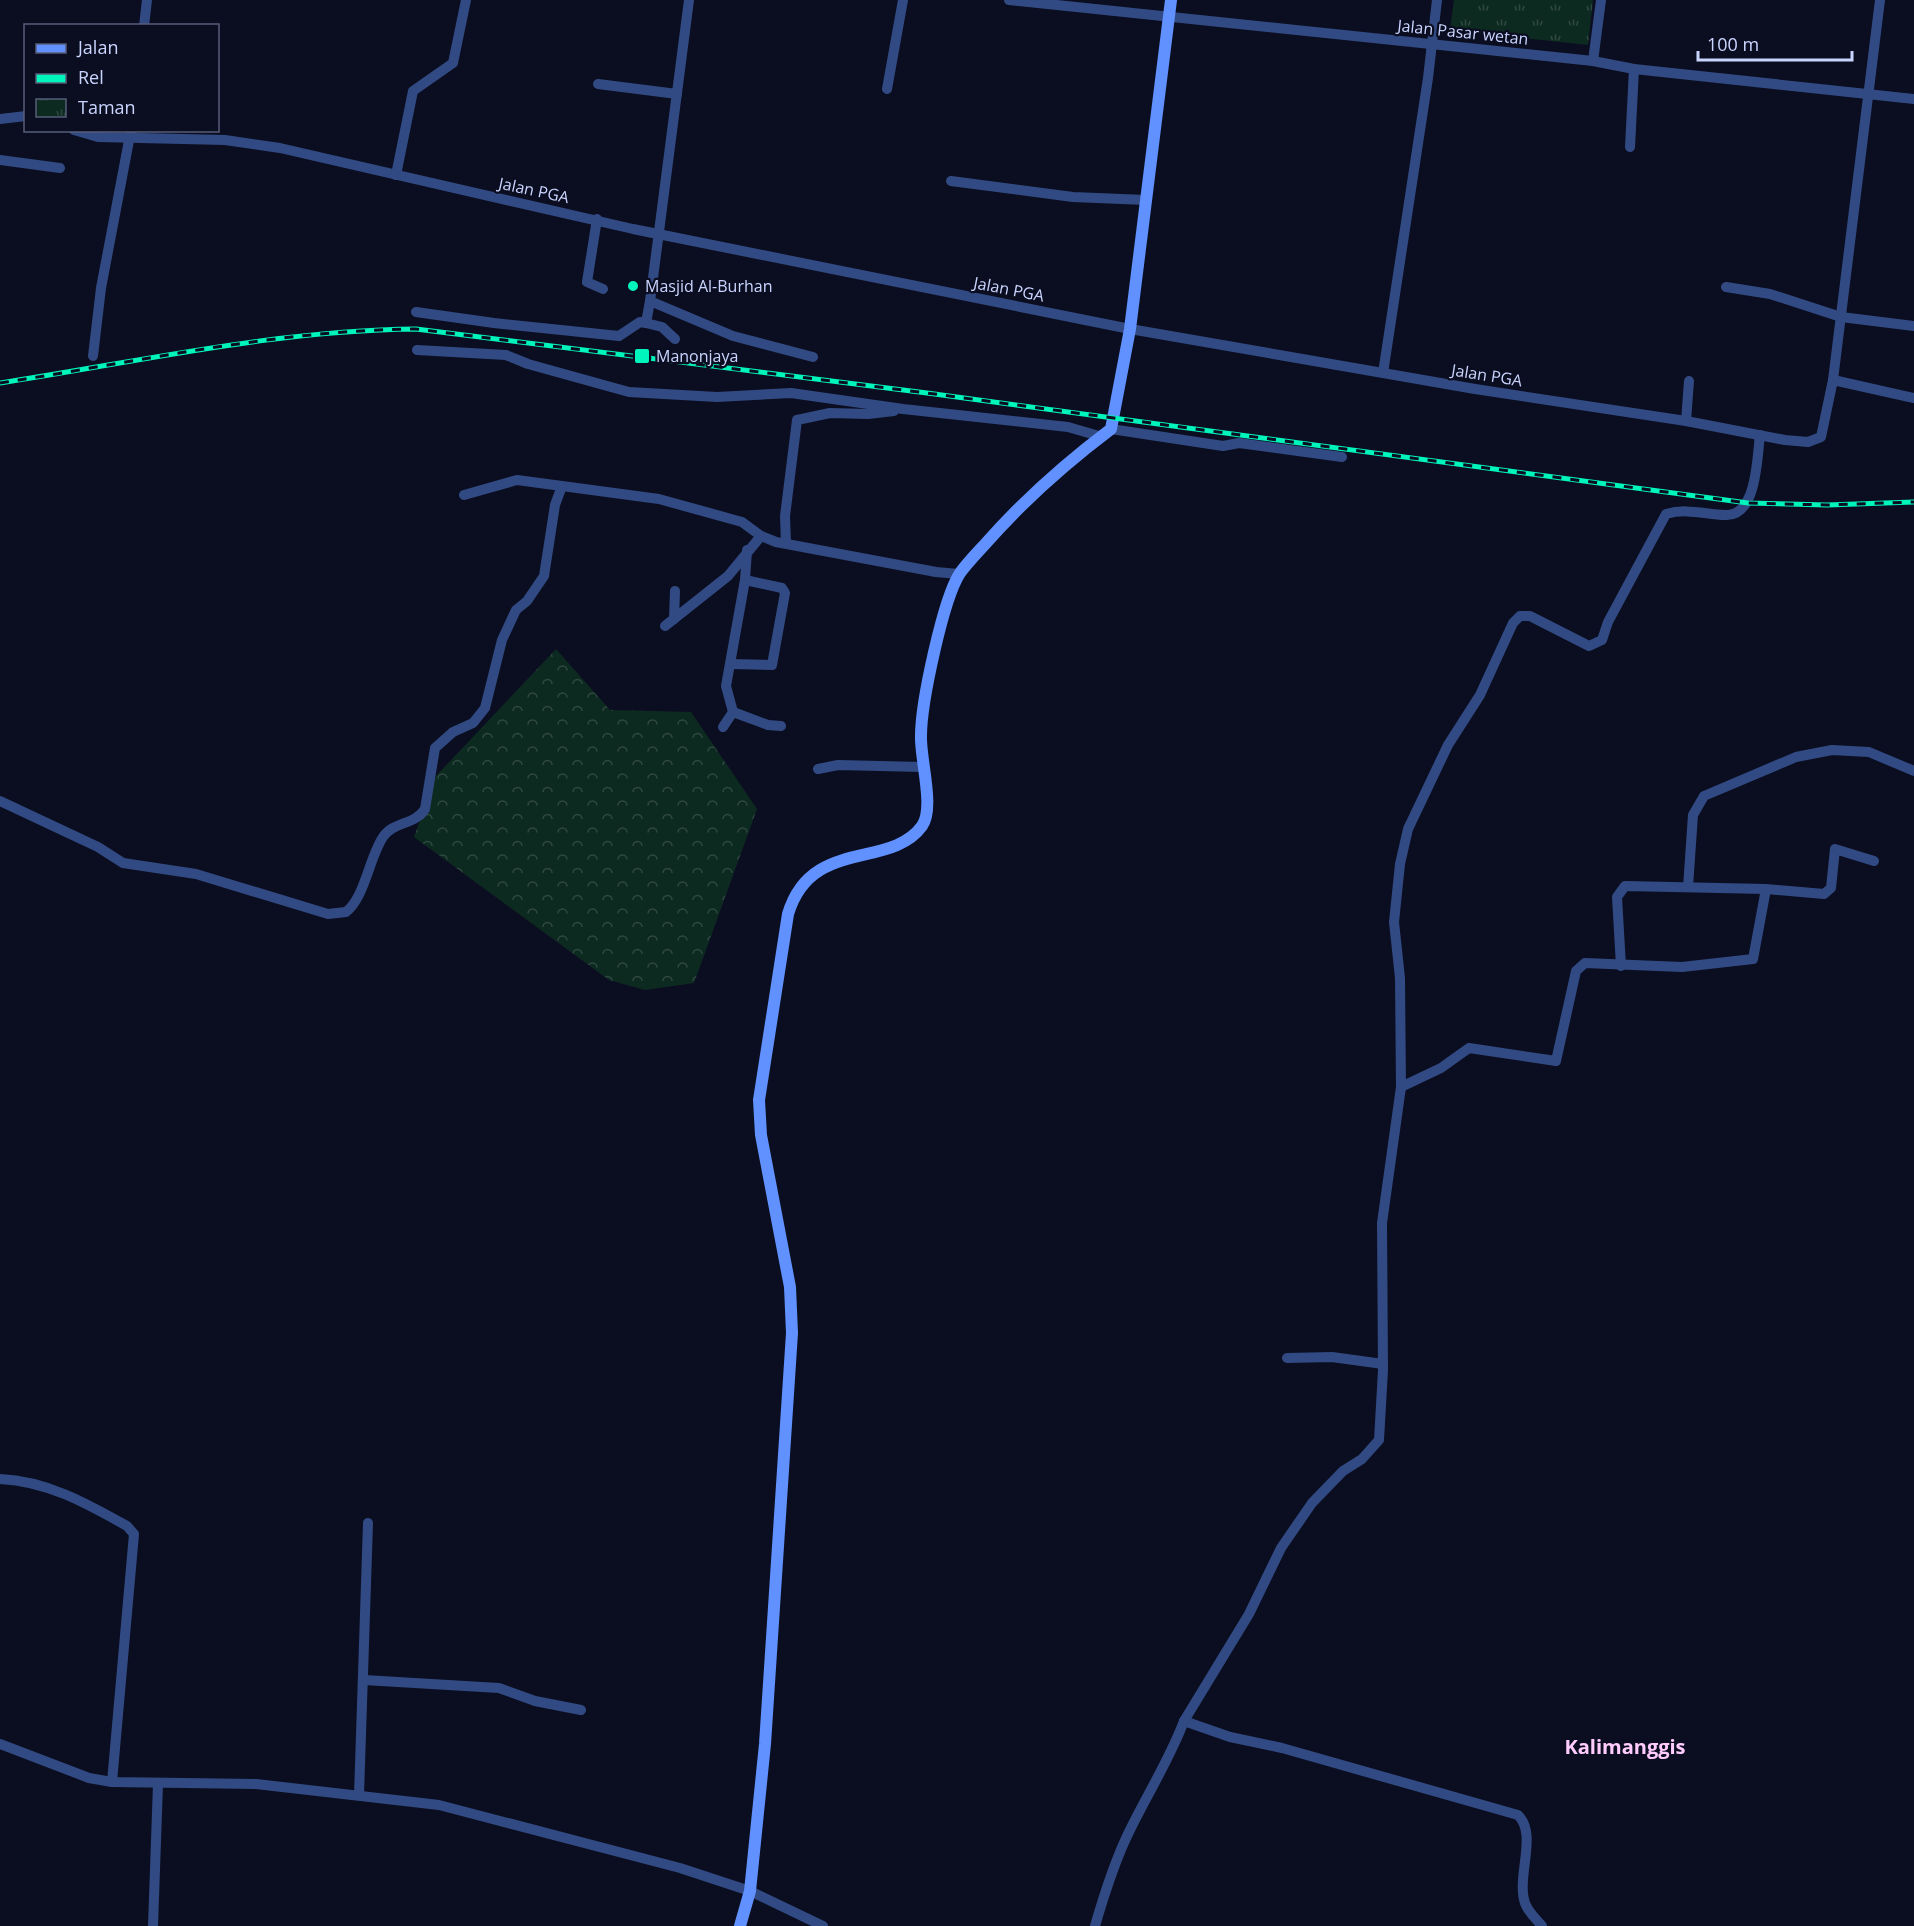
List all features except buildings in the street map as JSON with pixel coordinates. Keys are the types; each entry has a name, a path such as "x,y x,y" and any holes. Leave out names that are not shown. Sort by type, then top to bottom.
{"main road":[{"path":"740,1926 750,1891 765,1744 792,1333 790,1287 761,1135 759,1100 788,914 794,894 806,880 819,871 834,863 902,842 923,825 927,813 921,729 930,675 947,604 959,574 1039,488 1099,436 1111,429 1130,329 1171,0"}],"street":[{"path":"144,24 147,0"},
{"path":"396,175 410,100 420,86 453,63 465,0"},
{"path":"646,322 689,0"},
{"path":"886,89 903,0"},
{"name":"Jalan Pasar wetan","path":"1009,0 1593,61 1634,69 1914,99"},
{"path":"1383,373 1437,0"},
{"path":"1593,61 1601,0"},
{"path":"1880,0 1833,380 1914,398"},
{"path":"1630,147 1634,69"},
{"path":"598,84 677,94"},
{"path":"0,119 24,116"},
{"name":"Jalan PGA","path":"81,132 98,137 133,136 225,140 280,148 658,234 1130,329 1383,373 1808,442 1821,437 1833,380"},
{"path":"93,356 101,288 133,136"},
{"path":"0,160 60,168"},
{"path":"951,181 1073,197 1146,200"},
{"path":"597,219 587,282 603,289"},
{"path":"1726,286 1770,294 1841,317 1914,326"},
{"path":"650,301 723,332 813,357"},
{"path":"416,312 611,336 619,336 640,322 646,322 662,327 675,339"},
{"path":"417,350 506,355 528,364 628,392 717,397 791,393 903,409 1068,427 1099,436"},
{"path":"1686,421 1689,381"},
{"path":"786,543 785,516 797,420 830,413 868,414 903,409"},
{"path":"1111,429 1222,446 1239,443 1342,457"},
{"path":"1095,1926 1127,1836 1173,1748 1184,1721 1249,1614 1281,1548 1306,1512 1343,1471 1362,1460 1379,1440 1383,1364 1382,1223 1401,1087 1400,978 1394,922 1400,864 1408,829 1448,745 1480,695 1513,623 1520,616 1530,616 1588,646 1602,640 1608,622 1666,514 1678,510 1694,510 1725,515 1735,514 1744,509 1756,469 1760,435"},
{"path":"464,495 517,480 689,505 742,522 761,536 786,543 936,572 959,574"},
{"path":"0,801 98,847 123,863 176,869 328,914 346,912 354,903 383,837 395,825 416,818 425,809 435,748 453,732 473,723 485,708 502,640 516,610 528,601 544,576 555,505 561,486"},
{"path":"675,591 670,623 728,576 747,550 761,536"},
{"path":"723,727 733,712 726,686 745,580 747,550"},
{"path":"731,664 772,665 785,593 782,588 745,580"},
{"path":"733,712 781,726"},
{"path":"1688,887 1693,814 1704,796 1796,757 1832,750 1869,752 1914,771"},
{"path":"818,769 838,765 922,767"},
{"path":"1621,966 1617,897 1621,889 1631,885 1828,892 1836,849 1874,861"},
{"path":"1401,1087 1441,1068 1469,1048 1556,1061 1578,968 1590,963 1682,967 1753,959 1766,889"},
{"path":"1287,1358 1332,1357 1383,1364"},
{"path":"0,1479 29,1482 61,1491 127,1526 134,1534 112,1782"},
{"path":"358,1795 368,1523"},
{"path":"364,1680 499,1688 536,1701 581,1710"},
{"path":"1184,1721 1230,1737 1282,1748 1518,1815 1523,1820 1527,1833 1524,1897 1529,1910 1542,1926"},
{"path":"0,1744 70,1772 112,1782 244,1783 358,1795 479,1814 680,1868 750,1891 823,1926"},
{"path":"153,1926 158,1784"}],"green space":[{"path":"1454,0 1593,0 1588,45 1450,30"},
{"path":"556,649 610,710 691,712 757,809 694,983 645,990 609,980 414,837 436,776"}],"railway":[{"path":"0,383 259,341 364,331 416,329 927,393 1748,503 1827,505 1914,502"}],"place":[{"name":"Masjid Al-Burhan","path":"633,286"},
{"name":"Manonjaya","path":"642,356"}],"district":[{"name":"Kalimanggis","path":"1625,1747"}]}
